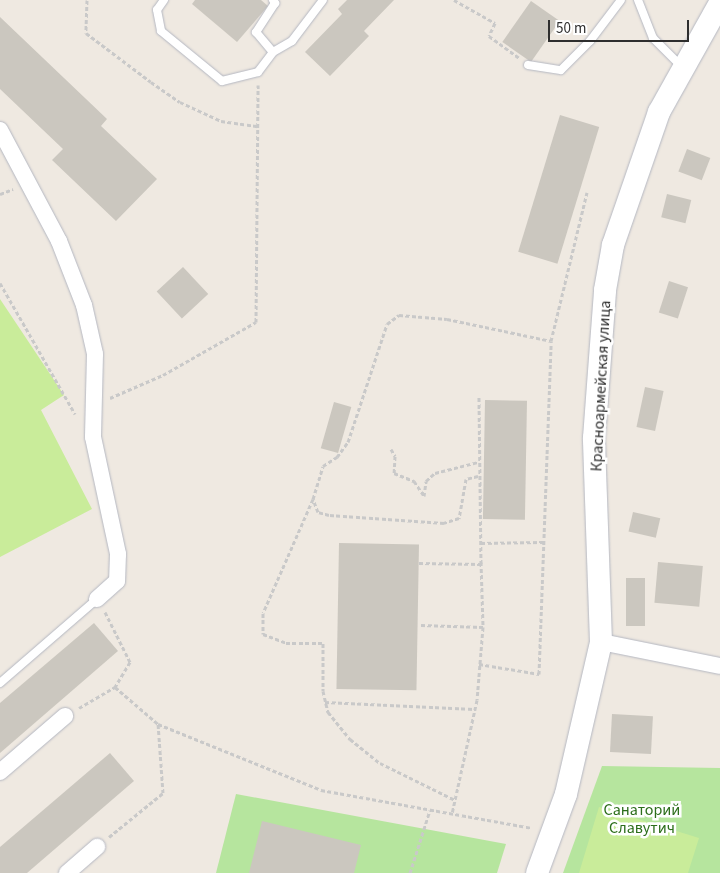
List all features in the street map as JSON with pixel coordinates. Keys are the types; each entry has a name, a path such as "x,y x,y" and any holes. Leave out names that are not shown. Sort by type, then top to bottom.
{"main road":[{"name":"Красноармейская улица","path":"538,873 566,794 601,642 594,438 606,290 613,245 660,112 720,3"}],"street":[{"path":"0,130 49,219 77,287 95,354 96,405 92,437 118,554 117,581 97,599"},
{"path":"601,642 720,666"},
{"path":"0,772 65,716"},
{"path":"67,873 97,848"}],"lane":[{"path":"164,0 157,10 161,30 222,81 258,72 273,52 292,40 323,0"},
{"path":"273,0 276,3 256,32 273,52"},
{"path":"528,65 561,70 590,42 621,0"},
{"path":"638,0 653,38 683,69"},
{"path":"0,683 97,599"}],"path":[{"path":"88,0 86,33 150,82 180,102 221,121 258,126"},
{"path":"454,0 495,23 490,36 528,65"},
{"path":"96,405 163,376 256,322 258,72"},
{"path":"479,664 539,674 552,341 587,192"},
{"path":"0,283 71,402 80,428 92,437"},
{"path":"455,800 380,763 350,739 328,712 323,643 286,643 263,634 263,613 313,499 323,466 337,457 348,442 388,324 399,316 447,319 552,341"},
{"path":"452,814 474,709 483,627 478,476 478,396"},
{"path":"391,449 395,456 394,473 414,481 424,496 426,481 435,473 478,462"},
{"path":"313,499 318,512 329,515 444,523 459,518 466,479 478,476"},
{"path":"481,564 481,542 544,542"},
{"path":"419,564 481,564"},
{"path":"421,625 483,627"},
{"path":"65,716 115,687 130,662 115,627"},
{"path":"115,687 158,724 321,790 552,832"},
{"path":"326,702 474,709"},
{"path":"97,848 163,793 158,724"},
{"path":"410,873 430,810"}],"green space":[{"path":"0,299 64,395 41,410 92,509 0,557"},
{"name":"Санаторий Славутич","path":"602,766 720,768 720,873 563,873"},
{"path":"236,794 506,844 497,873 216,873"},
{"path":"599,807 699,838 688,873 579,873"}],"building":[{"path":"195,0 261,0 268,6 237,42 192,4"},
{"path":"347,0 394,0 364,31 369,36 330,76 305,52 342,14 338,9"},
{"path":"531,1 560,21 531,62 502,42"},
{"path":"0,17 107,119 101,126 157,179 116,221 52,160 63,149 0,89"},
{"path":"560,115 599,127 557,264 518,252"},
{"path":"687,149 710,158 702,180 678,171"},
{"path":"667,194 691,200 685,223 661,217"},
{"path":"183,267 208,294 182,319 157,292"},
{"path":"669,281 688,287 678,319 659,312"},
{"path":"645,387 664,391 655,431 636,427"},
{"path":"485,400 527,401 525,520 483,519"},
{"path":"334,402 351,407 338,453 321,448"},
{"path":"633,512 660,518 656,538 629,531"},
{"path":"339,543 419,544 416,690 336,689"},
{"path":"658,562 703,566 699,607 654,603"},
{"path":"626,578 645,578 645,626 626,626"},
{"path":"94,623 118,651 0,753 0,703"},
{"path":"612,714 653,716 651,754 610,752"},
{"path":"110,753 134,781 27,873 0,873 0,847"},
{"path":"262,821 361,845 354,873 249,873"}]}
